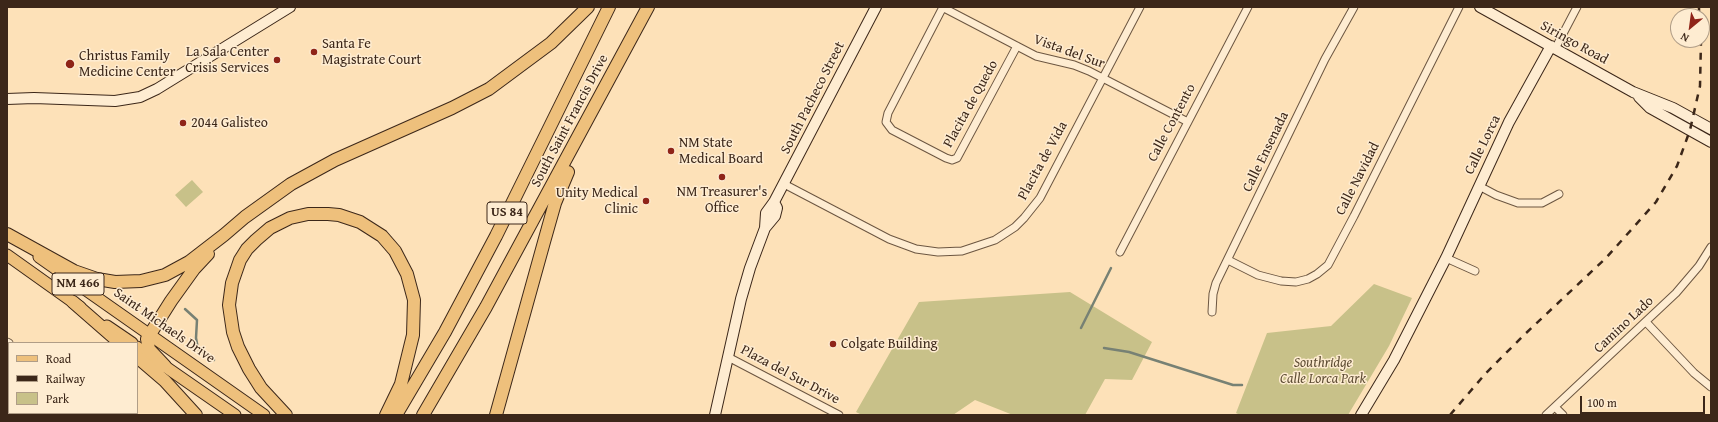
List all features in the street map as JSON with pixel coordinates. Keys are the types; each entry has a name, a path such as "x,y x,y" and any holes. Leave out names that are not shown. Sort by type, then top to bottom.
{"highway":[{"path":"7,235 83,275 98,279 127,282 155,278 177,269 189,262 269,198 312,172 335,160 452,108 489,89 551,43 588,7"},
{"name":"South Saint Francis Drive","path":"396,415 441,339 485,257 609,7"},
{"name":"South Saint Francis Drive","path":"423,415 486,307 648,7"},
{"path":"496,415 555,203 596,104"},
{"path":"286,415 261,388 249,369 238,347 233,332 229,305 232,283 240,260 247,249 270,228 290,218 308,214 328,214 347,217 360,222 382,236 398,255 407,274 414,300 413,335 401,384 386,415"},
{"path":"165,366 149,349 147,339 149,334 186,280 224,235"},
{"path":"73,302 119,342"},
{"path":"138,358 165,381 196,415"}],"main road":[{"name":"Saint Michaels Drive","path":"7,235 264,415"},
{"name":"NM 466","path":"7,255 131,342"},
{"path":"138,348 234,415"}],"street":[{"path":"7,99 34,98 115,101 140,97 162,86 290,7"},
{"name":"South Pacheco Street","path":"716,415 741,299 750,268 765,228 775,216 777,208 774,202 876,7"},
{"name":"Vista del Sur","path":"942,7 1043,58 1081,68 1103,78 1188,122"},
{"name":"Placita de Quedo","path":"942,7 886,119 887,125 899,133 946,158 952,160 957,158 1017,46"},
{"name":"Placita de Vida","path":"784,184 907,247 927,251 950,252 962,251 984,245 995,240 1015,227 1032,208 1046,187 1140,7"},
{"name":"Calle Contento","path":"1120,252 1248,7"},
{"name":"Calle Ensenada","path":"1212,312 1214,289 1326,59 1354,7"},
{"name":"Calle Navidad","path":"1228,260 1258,275 1281,281 1296,282 1308,279 1328,265 1459,7"},
{"name":"Siringo Road","path":"1480,7 1633,92 1673,108 1711,129"},
{"path":"1553,47 1577,7"},
{"name":"Calle Lorca","path":"1362,415 1394,360 1446,258 1509,122 1553,47"},
{"name":"Siringo Road","path":"1633,92 1650,108 1711,142"},
{"path":"1479,186 1496,195 1518,203 1542,203 1559,194"},
{"name":"Camino Lado","path":"1546,415 1646,322 1684,284 1711,247"},
{"path":"1446,258 1475,271"},
{"path":"1646,322 1694,373 1711,387"},
{"name":"Plaza del Sur Drive","path":"728,357 839,415"},
{"path":"1555,407 1563,415"}],"green space":[{"path":"192,180 203,192 186,207 175,195"},
{"name":"Southridge Calle Lorca Park","path":"1374,284 1412,298 1389,346 1348,415 1240,415 1236,413 1267,333 1331,326"},
{"path":"1070,292 1152,342 1132,380 1105,379 1085,415 1013,415 975,400 953,415 862,415 856,412 919,302"}],"waterway":[{"path":"1081,328 1111,268"},
{"path":"185,309 197,320 196,338 198,349 214,360"},
{"path":"1104,348 1129,352 1233,385 1242,385"}],"railway":[{"path":"1450,415 1486,373 1606,258 1656,202 1677,166 1690,130 1700,86 1701,48"}],"place":[{"name":"Santa Fe Magistrate Court","path":"314,52"},
{"name":"La Sala Center Crisis Services","path":"277,60"},
{"name":"Christus Family Medicine Center","path":"70,64"},
{"name":"2044 Galisteo","path":"183,123"},
{"name":"NM State Medical Board","path":"671,151"},
{"name":"NM Treasurer's Office","path":"722,177"},
{"name":"Unity Medical Clinic","path":"646,201"},
{"name":"Colgate Building","path":"833,344"}]}
